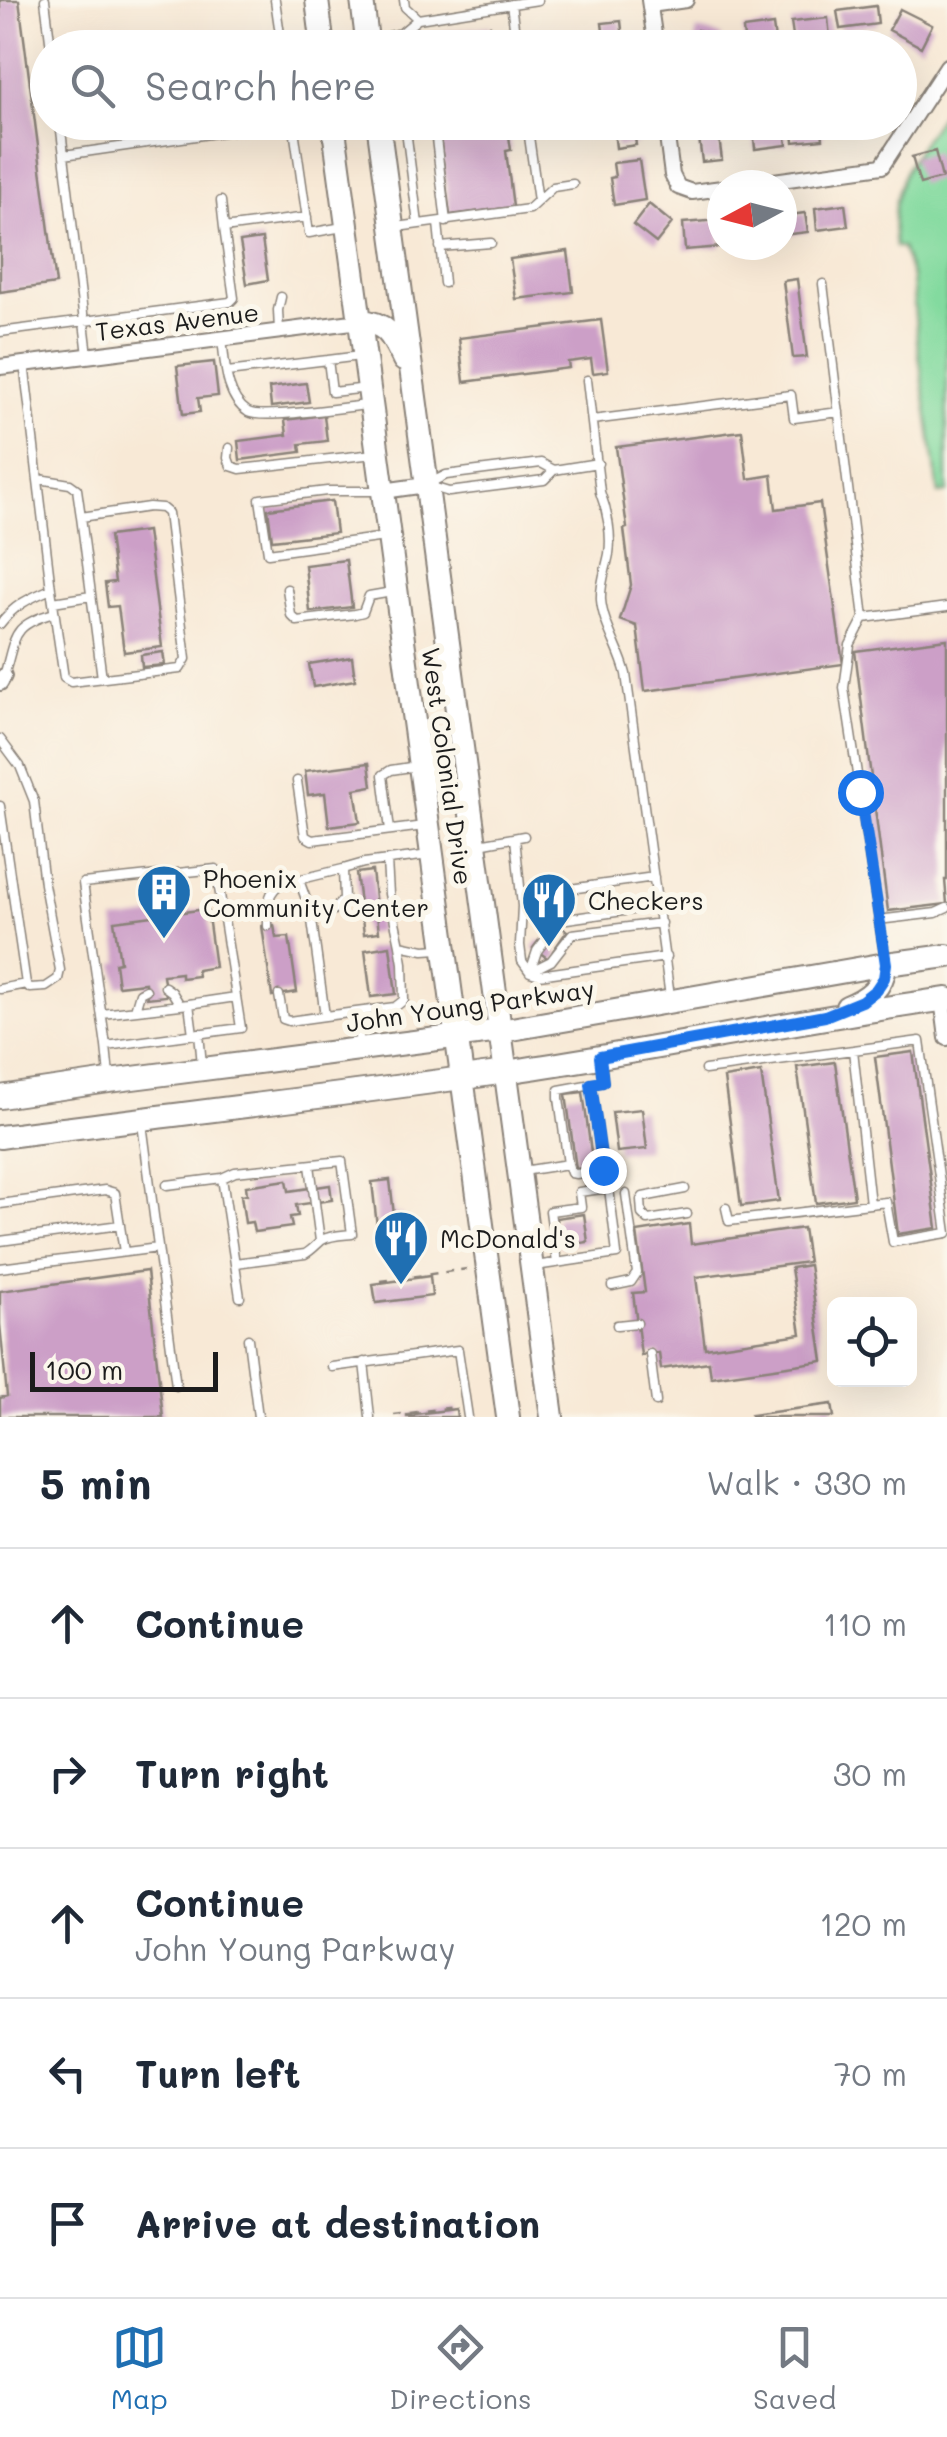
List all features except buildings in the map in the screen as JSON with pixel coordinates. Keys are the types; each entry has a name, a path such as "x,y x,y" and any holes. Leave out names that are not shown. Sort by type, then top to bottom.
{"main road":[{"path":"317,0 321,30"},
{"path":"362,0 366,30"},
{"name":"West Colonial Drive","path":"336,140 508,1417"},
{"name":"West Colonial Drive","path":"380,140 552,1417"},
{"path":"360,320 382,326 412,376"},
{"name":"John Young Parkway","path":"0,1097 500,1032 947,956"},
{"path":"825,1016 862,1001 876,990 884,978 886,964"},
{"path":"0,1137 505,1072 944,999"},
{"path":"0,1112 26,1108 48,1090"}],"street":[{"path":"654,30 650,3 686,0"},
{"path":"917,112 947,66"},
{"path":"668,140 672,176 678,187 692,192 707,190"},
{"path":"797,178 882,166 899,140"},
{"name":"Texas Avenue","path":"0,366 360,320"},
{"path":"383,491 426,485"},
{"path":"944,999 947,1038"}],"lane":[{"path":"45,0 49,30"},
{"path":"275,0 279,30"},
{"path":"404,0 405,7 418,18"},
{"path":"402,30 418,18 538,0"},
{"path":"511,4 515,30"},
{"path":"62,140 88,355"},
{"path":"64,155 168,140"},
{"path":"296,140 309,232 348,226"},
{"path":"407,140 418,224"},
{"path":"435,140 444,282"},
{"path":"530,140 538,201"},
{"path":"392,228 529,209 553,188 573,184"},
{"path":"0,332 230,302 234,298 221,202"},
{"path":"224,228 307,217"},
{"path":"440,248 492,243"},
{"path":"823,284 864,618 850,645 844,688 886,964"},
{"path":"280,331 281,297"},
{"path":"222,338 230,388 249,412 257,415 370,396"},
{"path":"227,372 365,356"},
{"path":"328,360 332,392 370,396"},
{"path":"24,364 64,678 70,682 180,669 186,659 168,513 149,507 81,517"},
{"path":"587,380 600,492 610,538 600,590 602,607 626,674 670,1002"},
{"path":"592,420 791,395 794,418 839,412"},
{"path":"229,448 231,466 240,469 378,454"},
{"path":"426,485 446,474 541,463 554,470"},
{"path":"426,485 448,492 544,480 554,470 598,463"},
{"path":"39,479 70,484 76,489 102,678"},
{"path":"383,491 328,491 260,499 268,553 390,536"},
{"path":"287,589 291,615 297,621 363,612 369,596 397,591"},
{"path":"0,624 23,601 51,590"},
{"path":"53,602 92,596"},
{"path":"864,618 947,607"},
{"path":"2,679 19,630 26,622 54,613"},
{"path":"0,657 2,679"},
{"path":"0,739 20,766 34,801 60,970 58,979 46,987 30,988 26,984 0,806"},
{"path":"390,830 383,775 420,766"},
{"path":"298,781 305,836 312,840 428,825"},
{"path":"475,844 519,837 520,946 522,961 530,972 539,975 666,957"},
{"path":"324,1016 310,914 296,880 364,863 432,854"},
{"path":"279,995 283,1019 288,1021 396,1008 404,1000 404,963 389,894 387,861"},
{"path":"106,1046 241,1028 216,869 83,883 109,1081"},
{"path":"268,902 310,914 332,910 344,899 343,869"},
{"path":"522,896 654,877"},
{"path":"268,926 268,896 282,884"},
{"path":"530,972 536,950 560,920 658,906"},
{"path":"878,920 936,913 947,908"},
{"path":"530,972 551,960 572,934 661,923"},
{"path":"400,946 445,949"},
{"path":"0,989 26,984"},
{"path":"165,988 184,1004 196,1033 202,1070"},
{"path":"136,1010 140,993 146,990"},
{"path":"102,1014 236,998"},
{"path":"356,1012 361,1050"},
{"path":"705,1070 920,1041 947,1233 893,1242 886,1202 728,1221 726,1208"},
{"path":"853,1050 870,1204"},
{"path":"591,1084 603,1170 576,1174 568,1164 558,1098 560,1090 591,1084 603,1082 600,1057"},
{"path":"141,1119 176,1386"},
{"path":"167,1185 222,1178 235,1172 342,1162 352,1234 320,1241 305,1254 235,1263"},
{"path":"518,1171 568,1164"},
{"path":"310,1165 320,1241"},
{"path":"222,1178 240,1296"},
{"path":"531,1266 557,1263 617,1254 609,1188 580,1192 581,1207 550,1211 557,1263"},
{"path":"684,1189 643,1198 642,1214 648,1220 687,1214"},
{"path":"0,1204 105,1190 116,1193 124,1252"},
{"path":"612,1286 631,1282 637,1273 626,1194"},
{"path":"0,1241 120,1225"},
{"path":"0,1268 158,1248"},
{"path":"617,1325 637,1323"},
{"path":"248,1339 258,1417"},
{"path":"332,1367 458,1350 468,1417"},
{"path":"650,1354 656,1402"},
{"path":"364,1362 370,1417"}],"path":[{"path":"381,1281 467,1269"},
{"path":"394,1415 467,1406"}],"green space":[{"path":"947,106 947,493 939,494 912,278 902,247 895,247 894,225 895,205 905,172"}],"place":[{"name":"Phoenix Community Center","path":"164,941"},
{"name":"Checkers","path":"549,949"},
{"name":"McDonald's","path":"401,1287"}],"route":[{"path":"603,1170 591,1084 603,1082 600,1057 825,1016 862,1001 876,990 884,978 886,964 860,792"}]}
